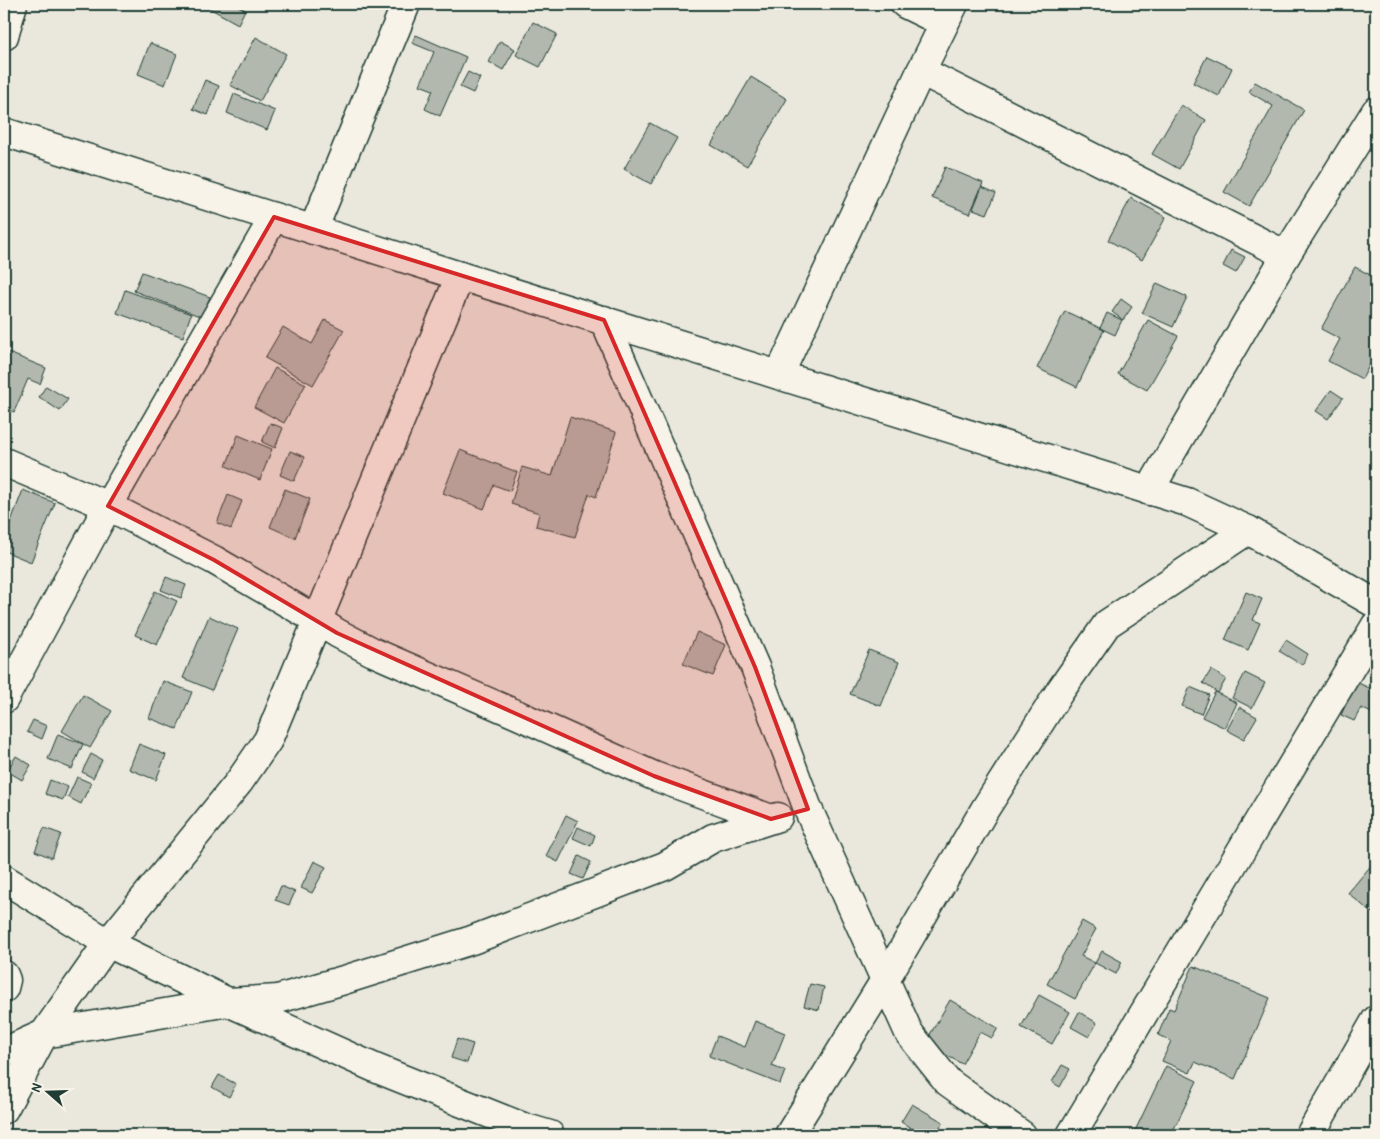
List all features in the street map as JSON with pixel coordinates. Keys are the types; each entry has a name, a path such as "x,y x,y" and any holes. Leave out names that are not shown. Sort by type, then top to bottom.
{"street":[{"path":"4,36 13,4"},
{"path":"313,230 406,4"},
{"path":"779,375 949,14 905,4"},
{"path":"921,71 1286,255"},
{"path":"1149,491 1286,255 1376,111"},
{"path":"4,132 1188,502 1248,530 1376,604"},
{"path":"4,699 108,506 274,217"},
{"path":"4,1109 44,1034 108,943 240,782 268,740 460,276"},
{"path":"604,320 756,667 808,809 909,1033 948,1082 1022,1135"},
{"path":"4,462 108,506 214,560 336,633 373,652 654,776 771,819"},
{"path":"789,1135 885,980 985,809 1060,691 1107,624 1248,530"},
{"path":"1072,1135 1376,625"},
{"path":"4,1052 44,1034 228,1002 278,999 472,940 665,866 712,838 808,809"},
{"path":"4,880 108,943 228,1002 375,1068 523,1127 550,1135"},
{"path":"4,976 6,980 4,988"},
{"path":"1310,1135 1376,1020"}],"highlighted area":[{"path":"274,217 604,320 755,667 808,809 771,819 654,776 337,633 214,560 108,506"}],"building":[{"path":"202,4 235,4 245,10 238,24"},
{"path":"533,22 557,34 540,67 516,55"},
{"path":"416,35 466,57 440,116 425,109 433,90 420,85 434,52 412,43"},
{"path":"256,37 286,54 260,101 230,85"},
{"path":"500,41 515,49 503,70 489,62"},
{"path":"150,43 177,54 165,85 138,74"},
{"path":"1207,56 1232,68 1219,96 1193,83"},
{"path":"468,72 480,78 473,93 460,87"},
{"path":"751,77 787,99 747,166 711,145"},
{"path":"205,80 219,86 208,115 193,109"},
{"path":"1255,82 1304,110 1249,206 1224,192 1273,106 1249,92"},
{"path":"234,94 275,111 267,130 227,113"},
{"path":"1181,105 1206,120 1179,169 1152,154"},
{"path":"650,123 677,138 651,184 624,169"},
{"path":"945,167 983,183 970,214 932,198"},
{"path":"982,187 996,193 987,214 973,209"},
{"path":"1131,198 1166,217 1142,260 1108,240"},
{"path":"1231,250 1245,257 1236,273 1223,266"},
{"path":"1355,267 1376,278 1376,308 1374,313 1376,314 1376,353 1362,379 1328,361 1340,339 1321,329"},
{"path":"142,272 210,297 202,317 134,291"},
{"path":"1157,283 1187,297 1173,327 1142,313"},
{"path":"125,290 191,314 183,337 117,313"},
{"path":"1121,299 1132,307 1123,320 1112,312"},
{"path":"1065,311 1104,330 1077,387 1037,368"},
{"path":"1107,313 1122,320 1115,335 1100,328"},
{"path":"325,320 344,330 313,385 265,358 283,327 312,344"},
{"path":"1148,320 1178,336 1147,390 1118,374"},
{"path":"4,351 46,368 40,384 28,379 14,412 4,408"},
{"path":"275,368 306,384 284,423 254,407"},
{"path":"46,386 68,399 60,411 39,397"},
{"path":"1331,390 1343,398 1328,419 1316,411"},
{"path":"570,417 616,432 596,497 589,494 575,537 536,526 539,513 511,504 522,467 552,476"},
{"path":"270,423 283,428 275,448 262,442"},
{"path":"238,435 272,449 260,480 226,466"},
{"path":"460,450 517,472 510,491 494,485 484,509 443,493"},
{"path":"290,451 305,457 294,481 280,475"},
{"path":"285,489 310,499 295,538 270,527"},
{"path":"23,490 55,503 31,562 4,551 4,539"},
{"path":"228,495 242,501 231,529 217,523"},
{"path":"166,577 186,585 181,598 161,590"},
{"path":"155,591 177,601 157,645 135,635"},
{"path":"1246,592 1262,599 1253,620 1260,623 1248,650 1225,640"},
{"path":"209,616 238,629 212,690 183,678"},
{"path":"697,632 726,645 713,676 683,664"},
{"path":"1286,640 1308,654 1302,665 1279,651"},
{"path":"869,650 899,662 881,706 850,694"},
{"path":"1211,670 1226,679 1218,693 1203,683"},
{"path":"1245,673 1265,683 1252,708 1232,698"},
{"path":"163,681 192,692 177,729 149,718"},
{"path":"1356,682 1376,691 1376,715 1361,708 1354,721 1341,715"},
{"path":"1190,687 1209,695 1201,714 1182,706"},
{"path":"1215,692 1237,703 1225,728 1202,717"},
{"path":"83,695 112,711 90,748 62,731"},
{"path":"1239,707 1257,717 1244,739 1227,730"},
{"path":"33,720 47,726 42,739 27,732"},
{"path":"58,734 83,744 72,769 48,759"},
{"path":"139,744 166,755 156,780 129,769"},
{"path":"91,754 102,760 93,778 82,772"},
{"path":"16,756 31,765 22,780 7,771"},
{"path":"77,777 91,783 81,804 68,797"},
{"path":"50,780 68,787 63,800 45,794"},
{"path":"566,815 578,821 558,862 546,856"},
{"path":"578,827 595,835 591,846 573,838"},
{"path":"44,828 61,834 52,858 35,851"},
{"path":"579,856 591,862 583,879 571,874"},
{"path":"314,861 326,867 312,893 301,888"},
{"path":"1374,862 1376,863 1376,909 1372,913 1348,893"},
{"path":"281,886 295,892 289,905 275,900"},
{"path":"1082,921 1096,929 1081,956 1095,963 1075,999 1047,984"},
{"path":"1102,951 1122,962 1116,974 1095,963"},
{"path":"1193,966 1270,998 1235,1079 1195,1062 1190,1073 1162,1061 1171,1041 1158,1035 1169,1008 1174,1010"},
{"path":"810,984 824,987 819,1010 804,1006"},
{"path":"1039,995 1070,1012 1052,1044 1021,1027"},
{"path":"950,1000 998,1028 992,1038 980,1032 962,1064 925,1043"},
{"path":"1079,1012 1097,1023 1089,1037 1071,1027"},
{"path":"755,1021 785,1033 772,1066 785,1071 780,1084 709,1056 717,1036 745,1047"},
{"path":"457,1039 473,1044 467,1063 451,1058"},
{"path":"1062,1065 1070,1069 1060,1087 1052,1082"},
{"path":"1166,1066 1197,1081 1171,1135 1133,1135"},
{"path":"219,1075 236,1084 229,1097 212,1087"},
{"path":"912,1104 943,1122 935,1135 914,1135 916,1131 901,1122"}]}
